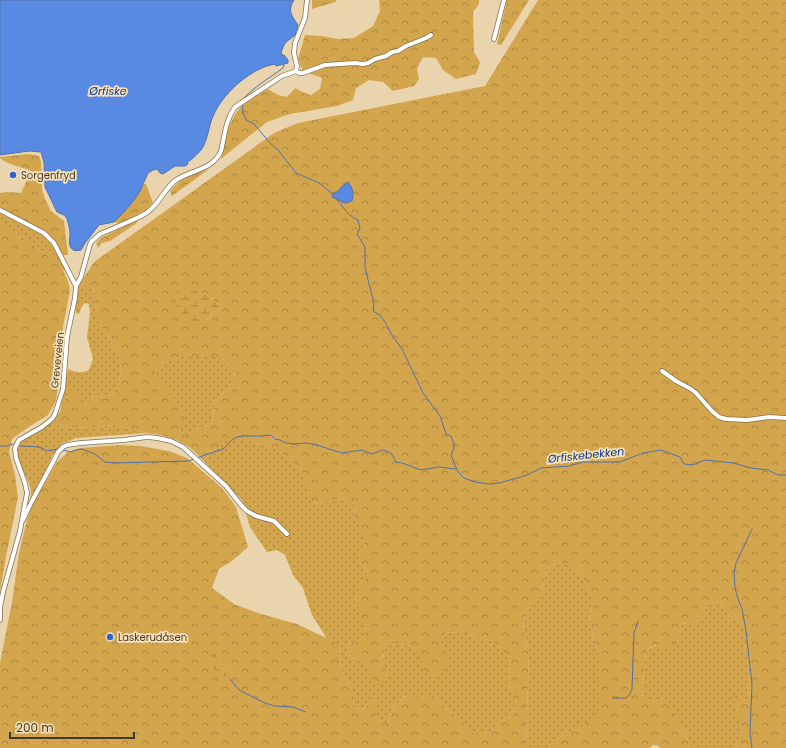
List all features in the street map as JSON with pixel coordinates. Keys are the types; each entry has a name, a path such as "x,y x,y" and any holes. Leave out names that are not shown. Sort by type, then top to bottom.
{"street":[{"path":"294,72 297,66 294,43 305,18 307,0"},
{"path":"494,39 504,0"},
{"name":"Greveveien","path":"0,620 0,608 3,592 21,524 26,498 25,483 17,464 15,448 19,440 42,427 52,419 55,414 63,389 67,337 76,286 81,277 90,244 100,234 147,213 158,202 172,183 182,176 207,167 216,159 221,151 225,128 230,113 242,102 282,76 294,72 303,73 325,65 368,63 392,52 398,51 431,35"},
{"path":"0,210 44,233 54,243 76,286"},
{"path":"662,371 696,393 719,417 740,420 769,417 786,418"},
{"name":"Greveveien","path":"21,524 58,452 67,445 147,437 171,441 183,447 226,486 241,505 248,511 256,516 274,521 287,534"}],"green space":[{"path":"312,0 337,0 335,2 312,9"},
{"path":"379,0 479,0 479,4 473,12 474,52 480,62 476,74 456,79 443,70 436,58 423,57 417,68 419,79 414,86 393,91 383,82 369,80 356,88 353,100 337,106 290,114 267,122 221,159 225,139 233,118 241,107 247,102 268,89 278,95 287,97 295,88 311,95 320,89 322,78 303,71 298,59 305,35 338,39 354,38 373,26 380,11"},
{"path":"507,0 529,0 501,45 497,44"},
{"path":"538,0 786,0 786,748 735,748 742,732 734,699 736,694 742,700 748,699 751,660 744,647 749,642 743,626 730,618 720,601 711,603 695,622 681,624 677,644 672,650 655,645 646,652 642,695 652,702 661,699 669,702 675,709 679,722 686,732 690,748 660,748 653,745 650,748 549,748 552,741 598,717 598,651 589,617 594,602 581,575 572,563 557,563 546,569 542,592 528,606 523,629 529,650 526,748 0,748 0,663 12,602 19,553 32,505 57,462 68,452 80,448 120,445 140,446 169,451 187,458 222,488 236,507 248,547 232,561 219,569 212,588 234,604 261,614 297,624 341,645 340,666 353,692 354,708 363,709 373,700 378,701 377,716 380,721 388,723 393,705 406,696 413,698 427,698 434,696 456,715 473,733 491,733 498,722 513,716 516,700 509,686 509,658 492,641 458,632 445,633 440,642 445,651 448,664 440,673 429,677 422,669 421,653 412,646 392,643 383,654 382,658 388,675 383,684 377,687 372,684 369,669 364,658 353,659 348,654 347,644 359,641 366,635 356,605 355,596 367,575 359,560 360,553 364,546 362,530 355,518 354,504 343,498 314,504 307,497 308,489 301,469 276,449 246,440 225,440 220,447 199,456 189,447 177,440 161,435 115,425 63,428 52,422 60,412 62,401 71,395 78,394 86,405 92,401 93,395 95,394 102,396 112,394 118,386 121,368 116,350 97,319 93,287 80,284 94,262 274,133 298,123 485,86","holes":["209,296 223,308 214,312 205,321","182,357 221,357 236,372 231,384 215,402 212,423 184,435 179,431 185,416 177,402 157,380 155,371 159,364","215,653 223,665 230,668 215,671"]},
{"path":"28,154 39,156 41,162 42,189 51,211 64,221 68,255 61,255 49,234 0,207 0,193 21,193 31,171 8,163 0,157"},
{"path":"209,169 172,196 170,191 182,179"},
{"path":"143,184 146,184 153,203 146,210 132,217 119,223 114,222 131,204"},
{"path":"0,213 49,240 66,271 63,270 44,252 40,251 29,240 0,225"},
{"path":"137,220 137,223 110,241 102,243 98,248 96,243 101,238"},
{"path":"0,225 16,232 19,236 29,240 40,251 44,252 63,270 68,281 70,291 60,342 59,377 56,401 48,415 12,439 9,452 15,475 18,497 6,557 0,561"},
{"path":"80,284 93,287 97,319 116,350 121,368 118,386 112,394 102,396 93,395 92,401 86,405 83,403 81,397 72,394 62,401 68,369 78,372 89,370 93,359 87,337 90,313 89,304 85,303 79,314 76,313 76,298"},
{"path":"187,287 209,296 223,308 214,312 205,321 194,321 179,316 175,302 178,288"},
{"path":"182,357 221,357 236,372 231,384 215,402 212,423 184,435 179,431 177,402 157,381 155,371 159,364"},
{"path":"52,422 63,428 115,425 147,433 77,438 63,443 52,456 30,508 31,489 18,459 16,453 17,448 24,439 43,429"},
{"path":"225,440 246,440 276,449 301,469 308,489 307,497 314,504 343,498 354,504 355,518 362,530 364,546 360,553 359,560 367,575 355,596 356,605 367,635 359,641 347,644 348,654 353,659 364,657 369,669 382,660 385,648 392,643 412,646 422,653 422,669 445,651 440,642 445,633 458,632 492,641 509,658 509,686 516,700 513,716 498,722 491,733 473,733 456,715 434,696 427,698 413,698 405,696 393,705 388,723 380,721 377,716 373,700 363,709 354,708 353,692 340,666 341,645 327,639 312,615 303,588 293,575 285,555 277,550 267,552 250,527 242,500 199,456 220,447"},
{"path":"6,557 0,591 0,561"},
{"path":"557,563 572,563 581,575 594,602 589,617 598,651 598,718 552,741 549,748 526,748 529,650 523,629 528,605 542,592 546,569"},
{"path":"720,601 730,618 743,625 749,642 744,647 751,660 748,699 734,699 742,732 735,748 690,748 686,732 679,722 675,709 661,699 652,702 642,695 646,652 652,647 664,644 677,644 681,624 695,622 711,603"},
{"path":"211,652 215,653 223,665 230,668 231,672 228,677 223,676 214,669 209,655"}],"water":[{"name":"Ørfiske","path":"0,0 294,0 291,7 291,13 298,25 295,35 285,43 281,52 282,55 284,55 288,60 288,63 276,66 276,64 267,66 258,70 249,75 232,89 225,96 213,116 206,141 203,148 197,155 185,166 175,166 163,174 157,169 148,173 140,191 125,211 114,222 99,225 81,250 77,251 72,249 70,246 70,230 66,217 57,212 45,187 44,162 41,152 29,151 0,155"},
{"path":"348,182 353,191 352,201 345,203 332,197 333,194"}],"waterway":[{"name":"Ørfiskebekken","path":"242,101 247,95 283,68 284,64"},
{"name":"Ørfiskebekken","path":"242,104 246,120 254,124 278,150 296,173 319,183 333,194"},
{"name":"Ørfiskebekken","path":"337,200 349,214 358,220 360,228 357,234 365,247 365,266 374,303 373,311 380,315 402,349 423,393 440,416 446,434 451,436 454,444 451,455 458,472 464,478 475,482 490,484 499,483 527,475 541,468 569,466 583,462 620,462 643,453 661,450 680,457 684,464 693,465 705,460 733,463 751,468 768,470 778,475 786,475"},
{"path":"199,457 223,449 231,441 238,437 271,435 275,439 286,443 313,444 342,453 362,450 372,454 383,450 391,453 396,462 421,470 439,467 456,469"},
{"path":"0,446 13,444"},
{"path":"20,446 38,447 46,451 58,449"},
{"path":"63,450 71,452 82,449 95,454 105,462 114,463 189,461 194,459"},
{"path":"752,529 736,563 734,573 735,588 742,609 746,631 752,684 750,732 752,748"},
{"path":"613,698 626,698 632,689 634,633 638,621"},
{"path":"230,679 239,690 265,703 275,706 293,707 306,712"}],"place":[{"name":"Sorgenfryd","path":"13,175"},
{"name":"Laskerudåsen","path":"110,637"}]}
